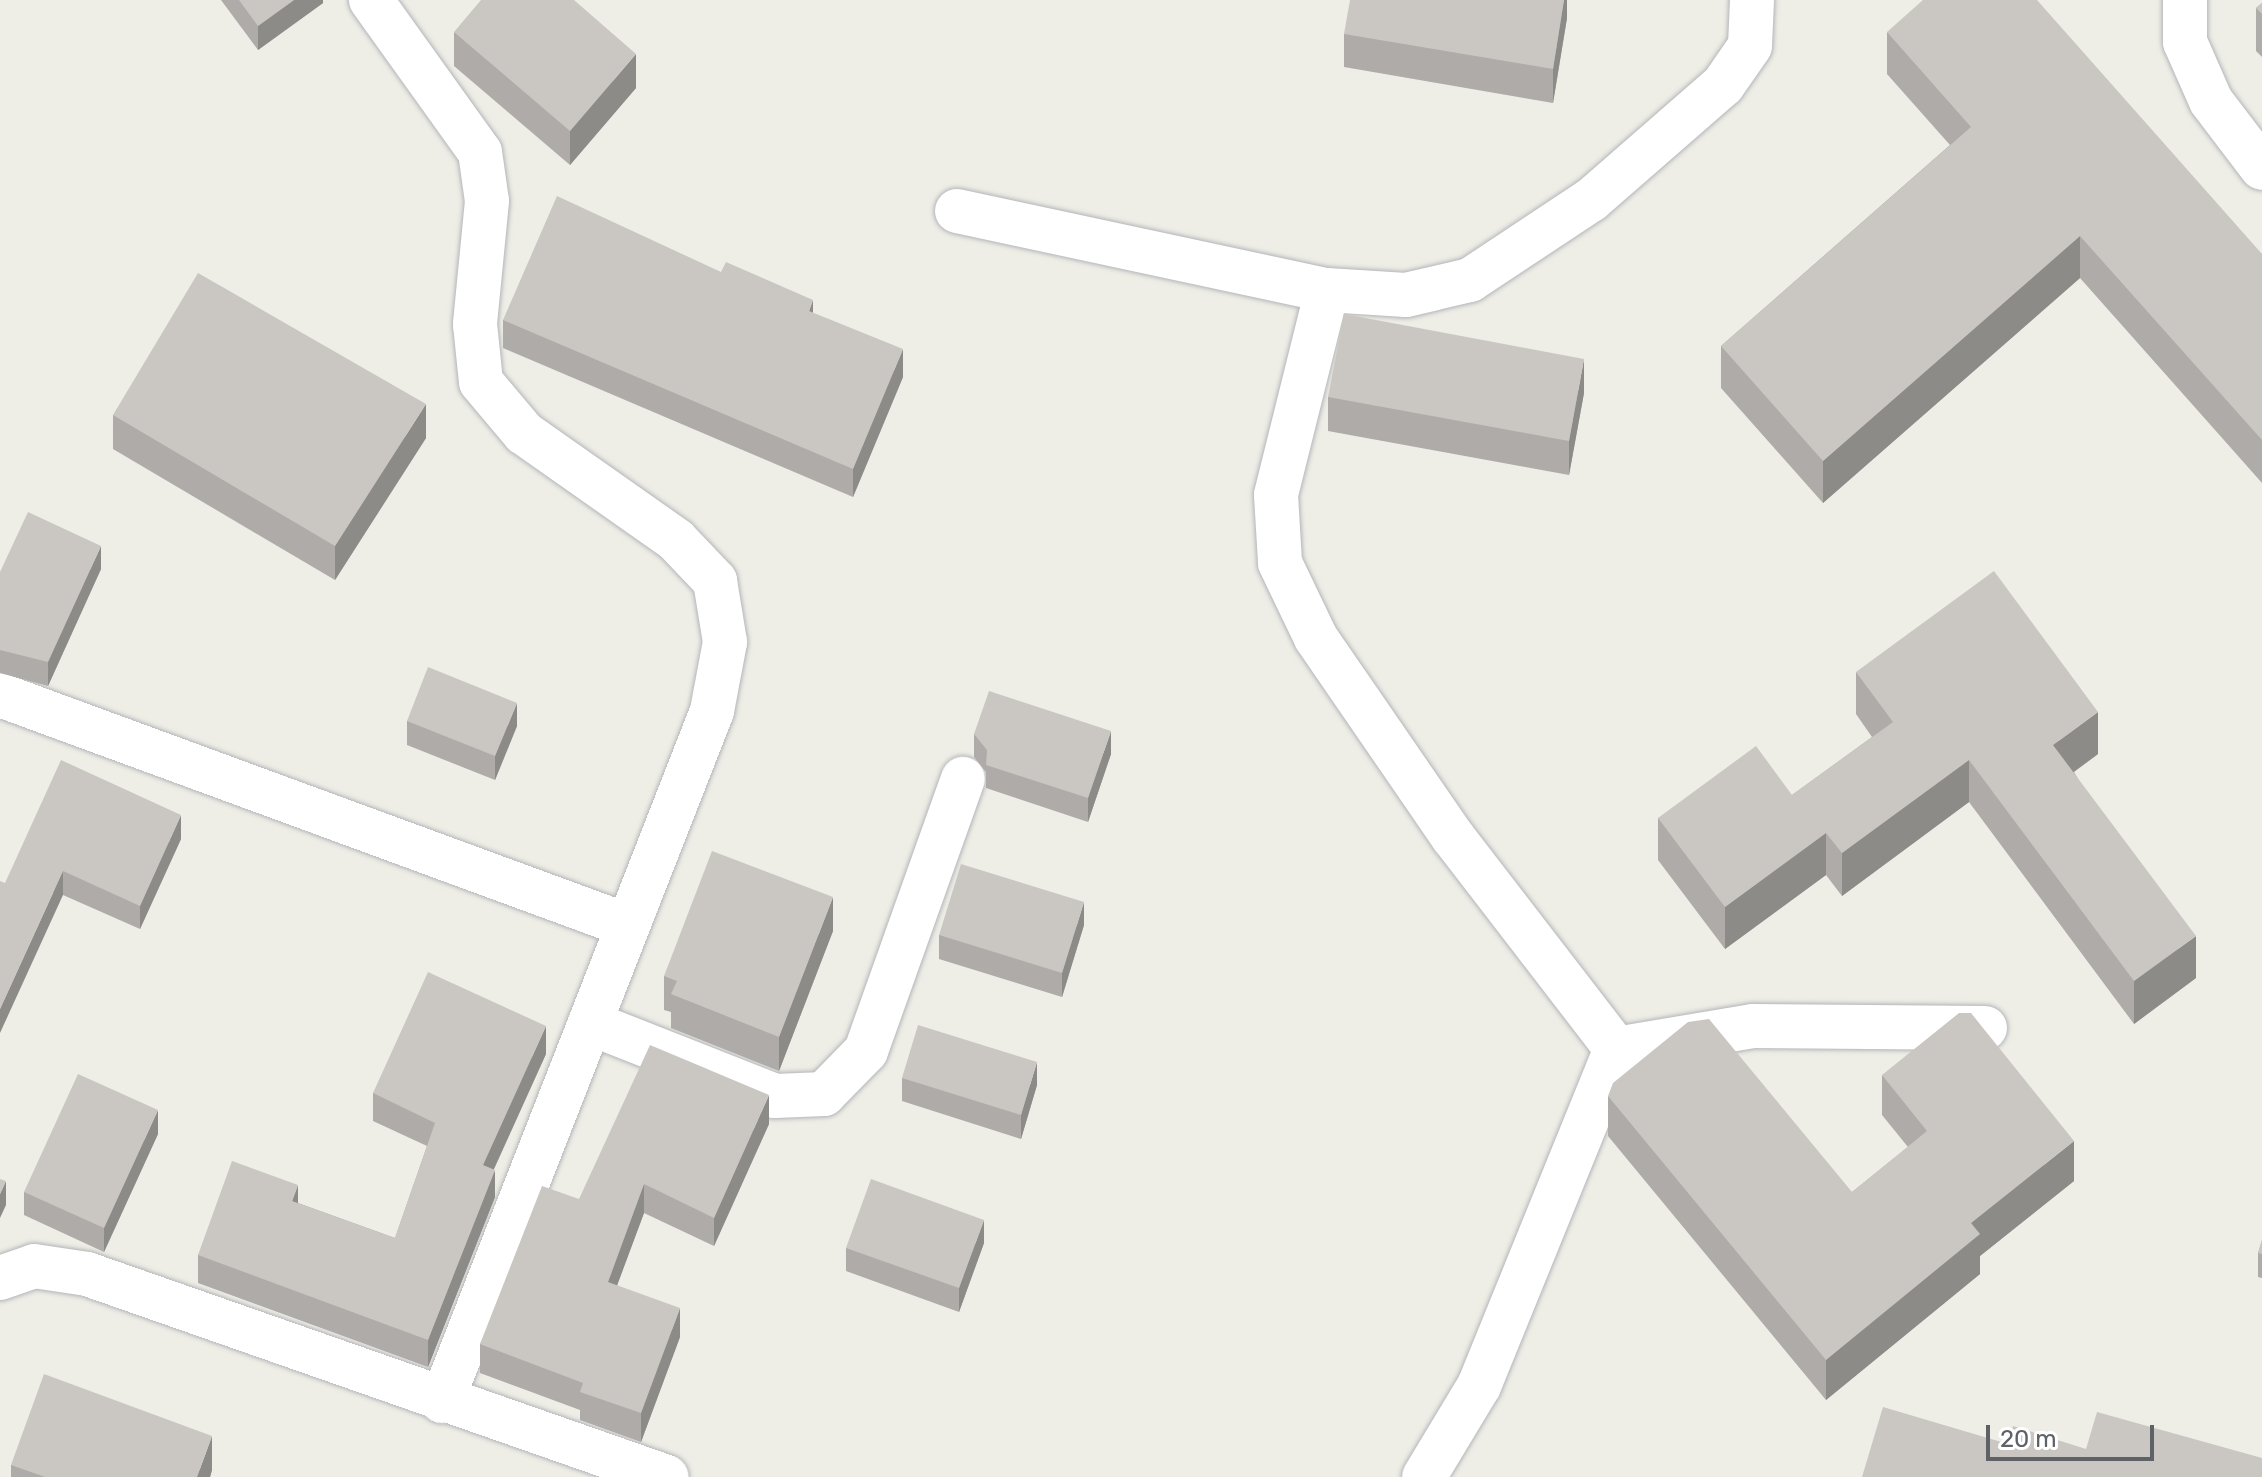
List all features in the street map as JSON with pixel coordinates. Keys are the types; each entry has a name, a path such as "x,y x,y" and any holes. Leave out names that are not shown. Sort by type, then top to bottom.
{"street":[{"path":"371,0 480,152 487,201 475,324 481,382 524,433 676,540 715,581 725,642 712,711 442,1401"},
{"path":"957,211 1327,290 1406,295 1470,280 1531,242 1723,85 1750,46 1752,0"},
{"path":"2185,0 2185,42 2211,101 2262,168"},
{"path":"1327,290 1276,495 1280,563 1316,638 1453,837 1616,1049"},
{"path":"0,695 626,925"},
{"path":"590,1023 775,1096 824,1094 866,1051 963,779"},
{"path":"1616,1049 1753,1026 1985,1028"},
{"path":"1424,1477 1479,1386 1616,1049"},
{"path":"0,1278 57,1266 667,1477"}],"building":[{"path":"239,0 294,0 258,26"},
{"path":"481,0 574,0 636,54 570,131 454,32"},
{"path":"1350,0 1564,0 1553,69 1344,34"},
{"path":"1923,0 2037,0 2262,254 2262,440 2080,236 1823,461 1721,346 1971,127 1887,32"},
{"path":"557,196 721,272 726,262 813,300 809,311 903,349 853,469 503,320"},
{"path":"198,273 426,404 335,546 113,415"},
{"path":"1344,314 1584,359 1569,441 1328,397"},
{"path":"28,512 101,546 48,662 0,650 0,572"},
{"path":"1994,571 2098,712 2053,745 2196,936 2134,981 1969,760 1842,853 1826,833 1725,907 1658,818 1756,746 1792,795 1893,722 1856,672"},
{"path":"428,667 517,703 495,756 407,721"},
{"path":"989,691 1111,731 1088,798 986,765 987,750 974,734"},
{"path":"61,760 181,815 140,906 63,871 0,1009 0,881 5,883"},
{"path":"712,851 833,897 779,1037 671,994 677,981 664,976"},
{"path":"961,864 1084,902 1062,973 939,935"},
{"path":"428,972 546,1026 483,1165 495,1170 428,1340 198,1255 232,1161 298,1185 292,1201 395,1238 435,1123 373,1093"},
{"path":"1959,1013 1971,1013 2074,1141 1971,1223 1980,1234 1826,1360 1608,1096 1613,1083 1688,1022 1709,1019 1852,1192 1927,1131 1882,1075"},
{"path":"918,1025 1037,1062 1021,1115 902,1078"},
{"path":"650,1045 769,1095 714,1218 644,1184 608,1282 680,1308 641,1413 580,1392 583,1383 480,1344 542,1186 579,1199"},
{"path":"78,1074 158,1110 104,1228 24,1192"},
{"path":"0,1179 6,1181 0,1194"},
{"path":"871,1179 984,1220 959,1288 846,1248"},
{"path":"44,1374 212,1436 197,1477 45,1477 11,1465"},
{"path":"1883,1407 2008,1444 2013,1426 2086,1449 2097,1412 2262,1458 2262,1477 1862,1477"}]}
